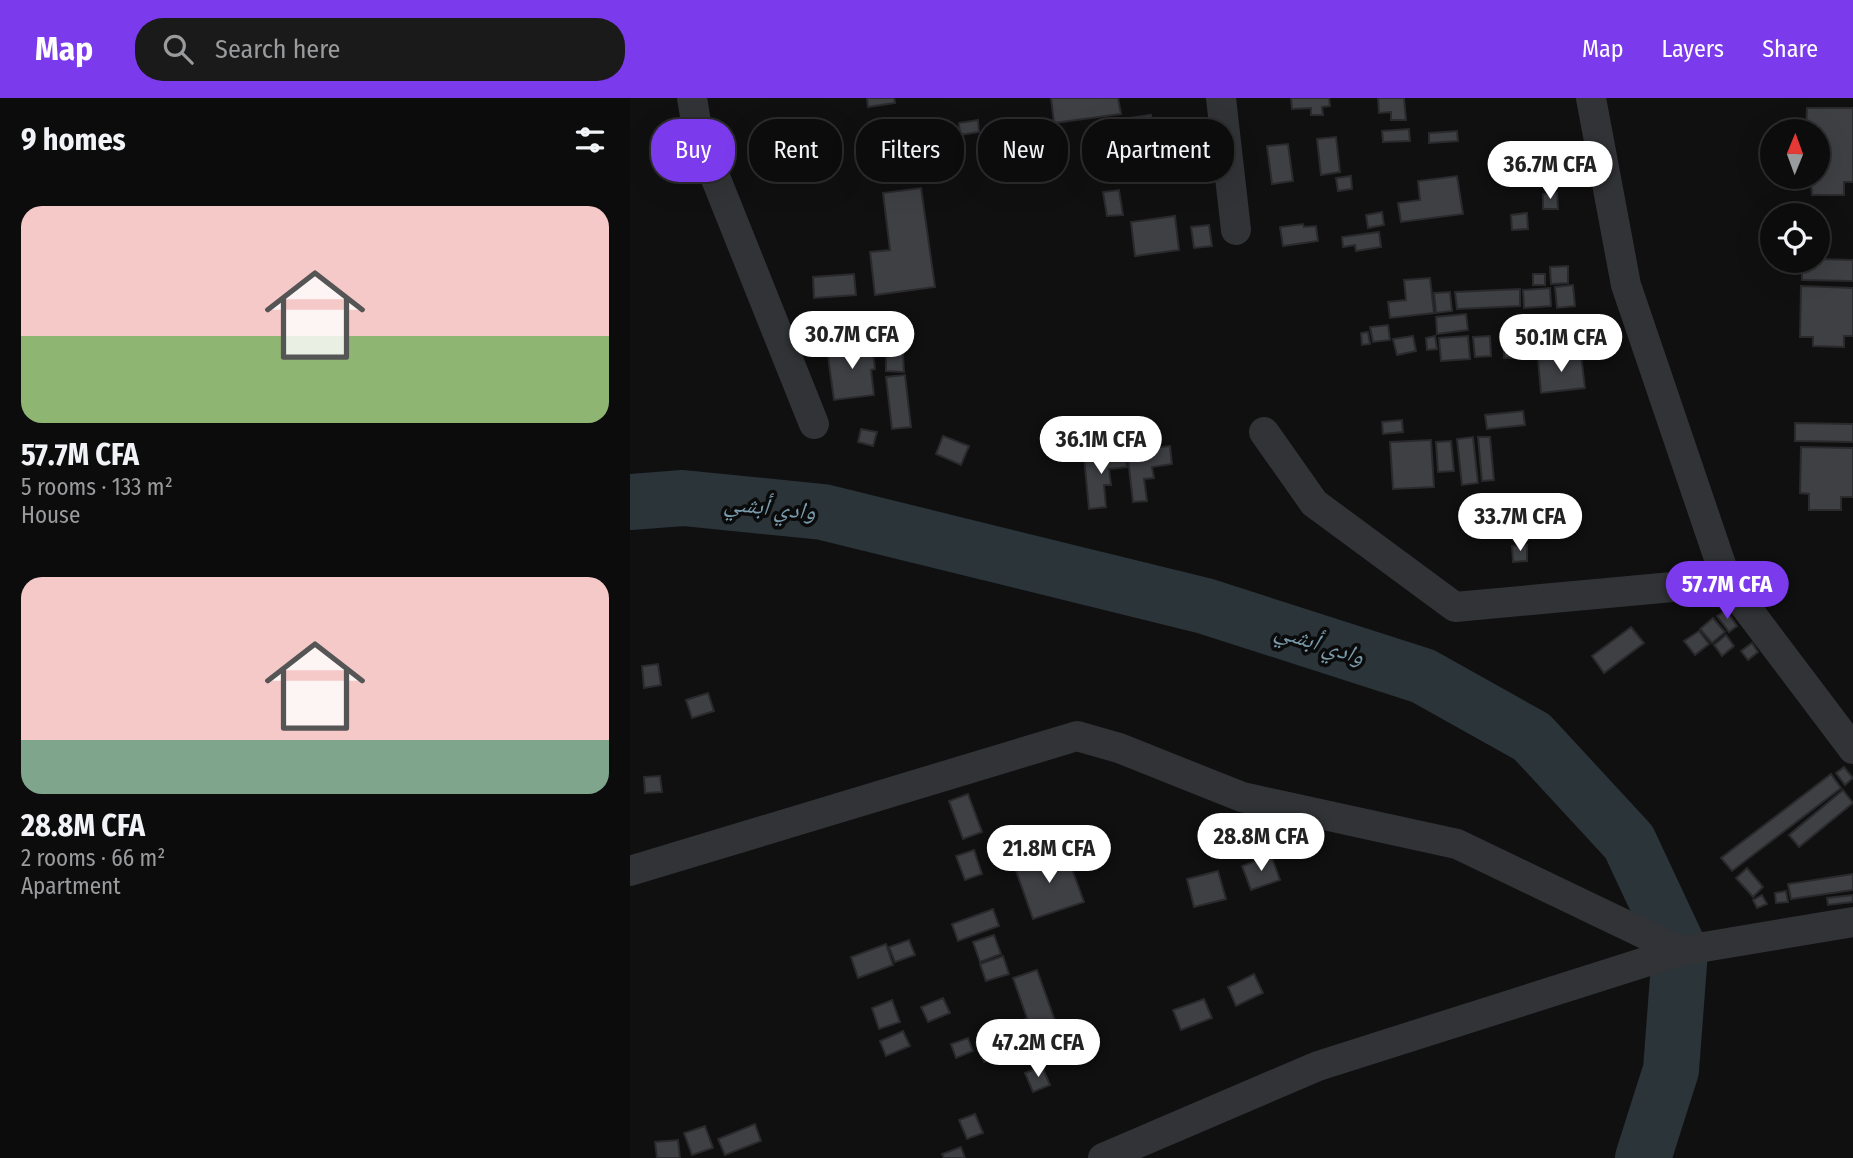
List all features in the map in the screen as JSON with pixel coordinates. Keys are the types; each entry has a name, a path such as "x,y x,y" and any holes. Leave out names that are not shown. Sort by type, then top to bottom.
{"street":[{"path":"692,98 698,134 814,424"},
{"path":"1221,98 1236,230"},
{"path":"1591,98 1626,285 1727,582 1853,749"},
{"path":"1264,432 1314,503 1455,607 1727,582"},
{"path":"630,871 1077,736 1119,748 1242,797 1457,844 1680,951"},
{"path":"1103,1158 1318,1066 1680,951 1853,922"}],"building":[{"path":"867,98 894,98 895,103 868,107"},
{"path":"1051,98 1118,98 1121,114 1068,121 1054,119"},
{"path":"1291,98 1329,98 1330,106 1322,107 1323,115 1311,115 1311,108 1292,109"},
{"path":"1378,98 1404,98 1406,120 1391,120 1391,112 1379,113"},
{"path":"1807,108 1853,108 1853,182 1844,182 1844,195 1812,195 1812,189 1830,189 1830,119 1807,119"},
{"path":"1151,115 1151,119 1123,119"},
{"path":"978,120 978,132 964,134 964,122"},
{"path":"1409,129 1410,141 1383,142 1382,131"},
{"path":"1457,131 1458,141 1429,143 1429,133"},
{"path":"1336,137 1340,172 1321,175 1317,139"},
{"path":"1288,144 1293,181 1272,184 1267,146"},
{"path":"1351,176 1352,189 1338,191 1336,178"},
{"path":"1457,176 1463,214 1401,222 1398,203 1420,200 1418,181"},
{"path":"921,188 935,287 875,295 870,252 890,250 883,193"},
{"path":"1119,190 1123,215 1107,216 1103,192"},
{"path":"1557,193 1558,209 1543,209 1543,194"},
{"path":"1382,212 1384,225 1368,228 1366,215"},
{"path":"1527,213 1528,229 1512,230 1511,215"},
{"path":"1175,216 1179,250 1135,256 1131,222"},
{"path":"1303,224 1304,227 1316,226 1318,241 1283,246 1280,227"},
{"path":"1209,225 1212,246 1194,248 1191,227"},
{"path":"1379,232 1381,247 1356,251 1355,245 1343,247 1342,237"},
{"path":"1830,259 1853,260 1853,281 1802,280 1802,273 1830,273"},
{"path":"1568,266 1568,283 1551,284 1550,267"},
{"path":"854,274 856,295 814,298 813,277"},
{"path":"1533,274 1545,274 1545,285 1533,285"},
{"path":"1430,278 1434,313 1390,318 1388,302 1406,300 1404,280"},
{"path":"1573,285 1575,306 1557,308 1555,287"},
{"path":"1801,286 1853,288 1853,336 1844,336 1844,347 1813,346 1813,337 1800,337"},
{"path":"1550,288 1551,306 1524,308 1523,290"},
{"path":"1520,289 1520,306 1457,309 1455,292"},
{"path":"1450,292 1452,311 1436,313 1434,293"},
{"path":"1466,314 1468,330 1437,334 1436,317"},
{"path":"1388,325 1390,340 1373,342 1370,327"},
{"path":"1368,332 1370,344 1362,345 1361,333"},
{"path":"1413,336 1416,351 1397,355 1393,339"},
{"path":"1435,336 1437,349 1427,350 1426,338"},
{"path":"1468,336 1470,359 1441,361 1439,338"},
{"path":"1490,336 1491,356 1475,357 1473,337"},
{"path":"1577,336 1578,352 1562,353 1560,337"},
{"path":"1557,337 1559,353 1540,356 1537,340"},
{"path":"901,341 901,352 878,353 878,342"},
{"path":"872,344 874,395 834,400 827,349"},
{"path":"1504,347 1517,347 1517,358 1504,358"},
{"path":"903,353 904,372 886,371 886,354"},
{"path":"1581,355 1585,388 1541,393 1538,359"},
{"path":"905,375 911,427 892,429 886,377"},
{"path":"1523,411 1525,425 1487,429 1485,415"},
{"path":"1402,420 1403,432 1383,434 1382,422"},
{"path":"1795,423 1853,424 1853,442 1795,441"},
{"path":"861,429 877,432 873,446 858,442"},
{"path":"943,436 969,446 961,465 936,454"},
{"path":"1473,437 1478,483 1462,485 1457,439"},
{"path":"1478,437 1490,437 1494,480 1482,481"},
{"path":"1431,440 1434,487 1393,489 1390,442"},
{"path":"1451,441 1454,471 1438,472 1436,442"},
{"path":"1170,446 1172,464 1152,467 1154,478 1144,479 1147,501 1133,502 1127,451"},
{"path":"1801,447 1853,448 1853,497 1841,497 1841,510 1809,510 1809,494 1800,493"},
{"path":"1125,452 1127,467 1109,469 1111,485 1104,485 1106,507 1089,509 1084,457"},
{"path":"1527,545 1527,561 1513,562 1512,546"},
{"path":"1726,610 1737,626 1729,632 1717,616"},
{"path":"1713,618 1725,632 1712,643 1700,629"},
{"path":"1631,627 1644,643 1604,673 1592,656"},
{"path":"1699,631 1709,644 1695,655 1684,641"},
{"path":"1726,635 1734,646 1722,656 1714,645"},
{"path":"1752,643 1758,652 1748,660 1741,651"},
{"path":"658,664 661,685 644,688 642,666"},
{"path":"708,693 714,711 692,718 686,700"},
{"path":"1844,767 1853,778 1845,785 1836,773"},
{"path":"1831,774 1841,788 1732,871 1721,858"},
{"path":"660,776 662,792 645,793 644,777"},
{"path":"1843,790 1853,803 1799,847 1789,835"},
{"path":"968,794 982,832 963,839 949,801"},
{"path":"974,850 982,874 965,880 956,856"},
{"path":"1065,850 1084,902 1033,919 1015,868"},
{"path":"1271,855 1280,880 1251,890 1242,866"},
{"path":"1747,868 1763,887 1753,897 1736,878"},
{"path":"1218,871 1226,899 1194,907 1187,879"},
{"path":"1853,874 1853,890 1791,899 1788,884"},
{"path":"1786,891 1788,902 1776,903 1775,893"},
{"path":"1762,895 1767,904 1757,908 1753,900"},
{"path":"1853,895 1853,902 1828,905 1827,898"},
{"path":"993,909 999,926 958,941 952,924"},
{"path":"994,935 1001,954 980,962 973,942"},
{"path":"909,940 915,955 895,962 889,947"},
{"path":"886,944 893,965 858,978 851,957"},
{"path":"1003,956 1009,974 986,981 980,964"},
{"path":"1037,970 1058,1029 1034,1038 1013,978"},
{"path":"1254,974 1263,993 1236,1006 1228,987"},
{"path":"943,998 950,1013 928,1022 921,1007"},
{"path":"1204,999 1212,1018 1181,1030 1173,1010"},
{"path":"892,1000 900,1022 879,1029 872,1008"},
{"path":"1025,1019 1033,1039 1016,1046 1008,1026"},
{"path":"1007,1030 1015,1049 984,1062 976,1043"},
{"path":"903,1031 910,1046 886,1056 880,1041"},
{"path":"968,1038 973,1051 956,1058 951,1044"},
{"path":"1042,1066 1050,1085 1033,1092 1025,1073"},
{"path":"975,1114 983,1133 967,1139 959,1120"},
{"path":"755,1124 761,1141 725,1155 718,1139"},
{"path":"705,1126 713,1148 692,1155 684,1133"},
{"path":"678,1140 680,1158 657,1158 655,1142"},
{"path":"961,1147 965,1158 944,1158 942,1154"}],"waterway":[{"name":"وادي أبشي","path":"630,502 683,498 823,512 1205,606 1423,676 1532,737 1629,842 1680,951 1671,1070 1643,1158"}]}
